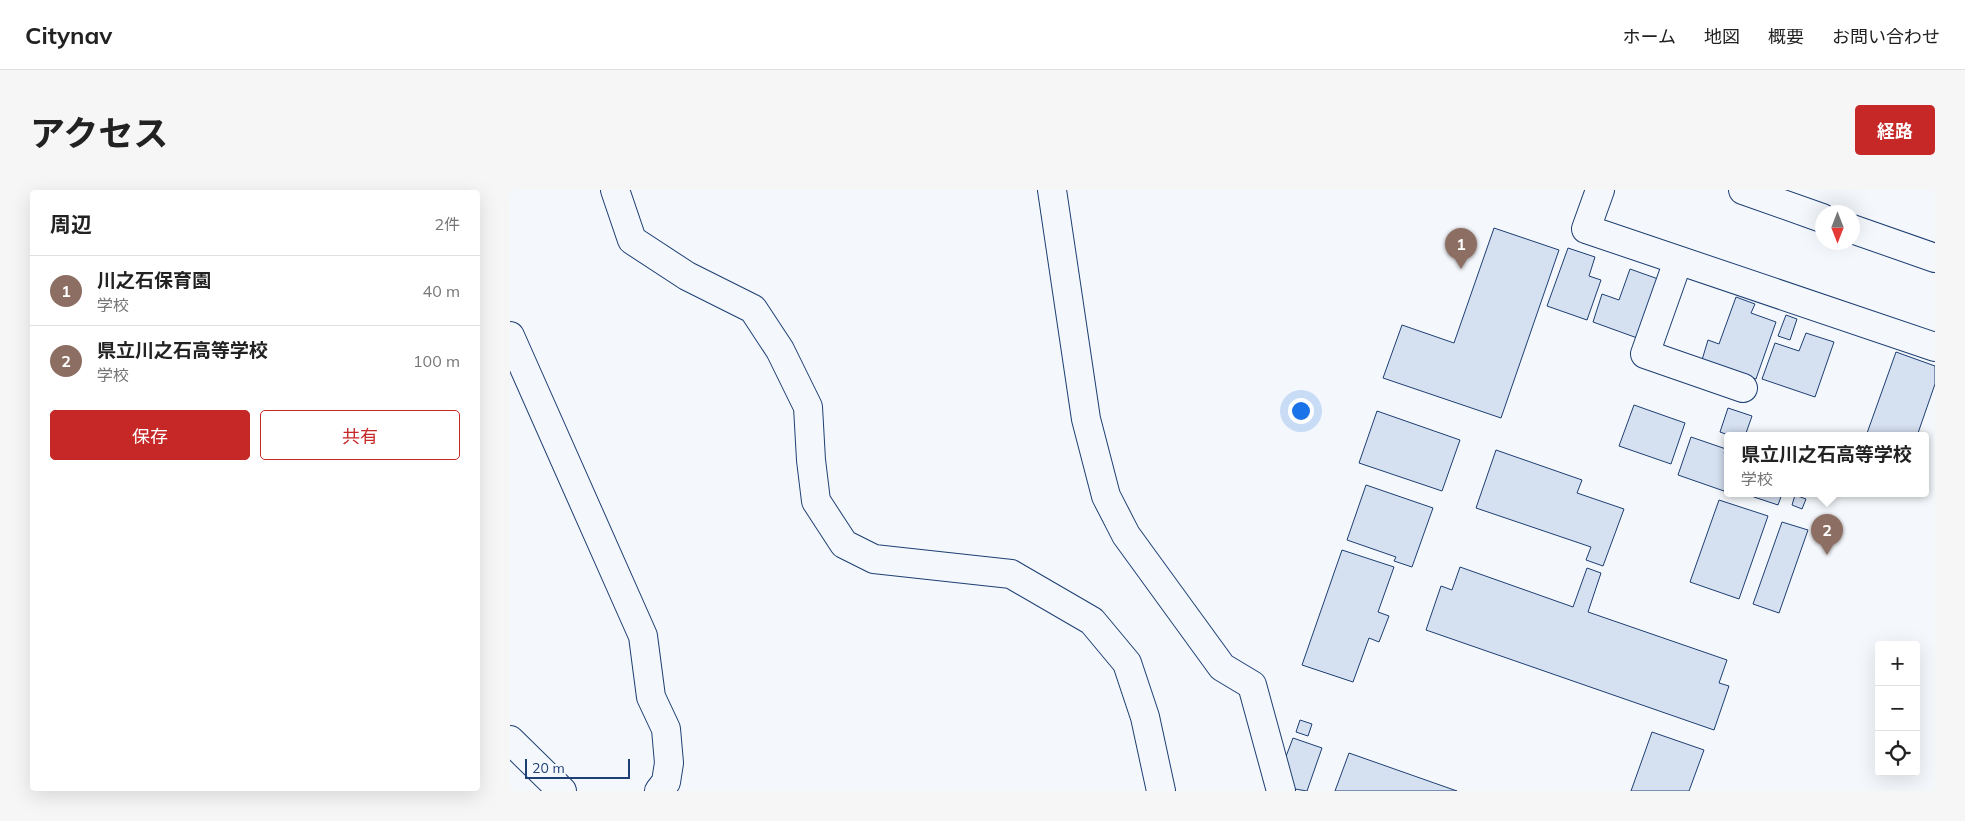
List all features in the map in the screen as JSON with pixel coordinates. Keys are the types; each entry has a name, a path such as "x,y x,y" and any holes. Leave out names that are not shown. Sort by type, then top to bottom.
{"street":[{"path":"615,190 632,240 686,276 753,309 780,350 808,407 811,460 816,501 844,544 874,559 1011,574 1092,622 1127,663 1145,717 1161,791"},
{"path":"1052,190 1086,419 1106,496 1126,534 1222,667 1252,684 1281,791"},
{"path":"1600,190 1586,229 1935,347"},
{"path":"1743,190 1815,216"},
{"path":"1860,232 1935,258"},
{"path":"1678,261 1645,354 1743,388"},
{"path":"510,336 642,636 651,697 666,729 669,763 666,782 659,791"},
{"path":"510,740 562,791"}],"building":[{"path":"1494,228 1559,250 1501,418 1383,378 1402,325 1454,343"},
{"path":"1568,248 1595,257 1589,276 1601,280 1587,320 1547,306"},
{"path":"1630,269 1661,280 1640,339 1593,322 1602,294 1619,300"},
{"path":"1736,297 1755,304 1751,313 1776,322 1756,379 1702,360 1708,340 1719,344"},
{"path":"1786,315 1797,319 1790,340 1778,336"},
{"path":"1806,333 1834,342 1815,397 1762,379 1775,343 1799,351"},
{"path":"1896,352 1935,366 1935,384 1918,432 1867,432"},
{"path":"1634,405 1685,423 1671,464 1619,446"},
{"path":"1728,408 1752,416 1746,432 1720,432"},
{"path":"1377,411 1460,440 1442,491 1359,463"},
{"path":"1691,437 1724,448 1724,491 1678,475"},
{"path":"1496,450 1582,480 1577,493 1624,509 1603,566 1586,560 1591,547 1476,508"},
{"path":"1366,485 1433,508 1412,567 1394,561 1396,557 1347,540"},
{"path":"1754,497 1781,497 1778,505"},
{"path":"1794,497 1806,499 1802,509 1792,505"},
{"path":"1719,500 1768,516 1739,599 1690,582"},
{"path":"1782,522 1808,530 1779,613 1753,604"},
{"path":"1342,550 1394,567 1378,612 1389,616 1379,642 1369,638 1353,682 1302,665"},
{"path":"1460,567 1573,607 1587,568 1601,573 1588,612 1727,660 1719,683 1729,686 1714,730 1426,630 1441,586 1452,590"},
{"path":"1300,720 1312,724 1308,736 1296,732"},
{"path":"1652,732 1704,750 1689,791 1631,791"},
{"path":"1293,738 1322,748 1307,791 1295,789 1285,759"},
{"path":"1349,753 1457,791 1335,791"}],"place":[{"name":"川之石保育園","path":"1461,269"},
{"name":"県立川之石高等学校","path":"1827,555"}]}
